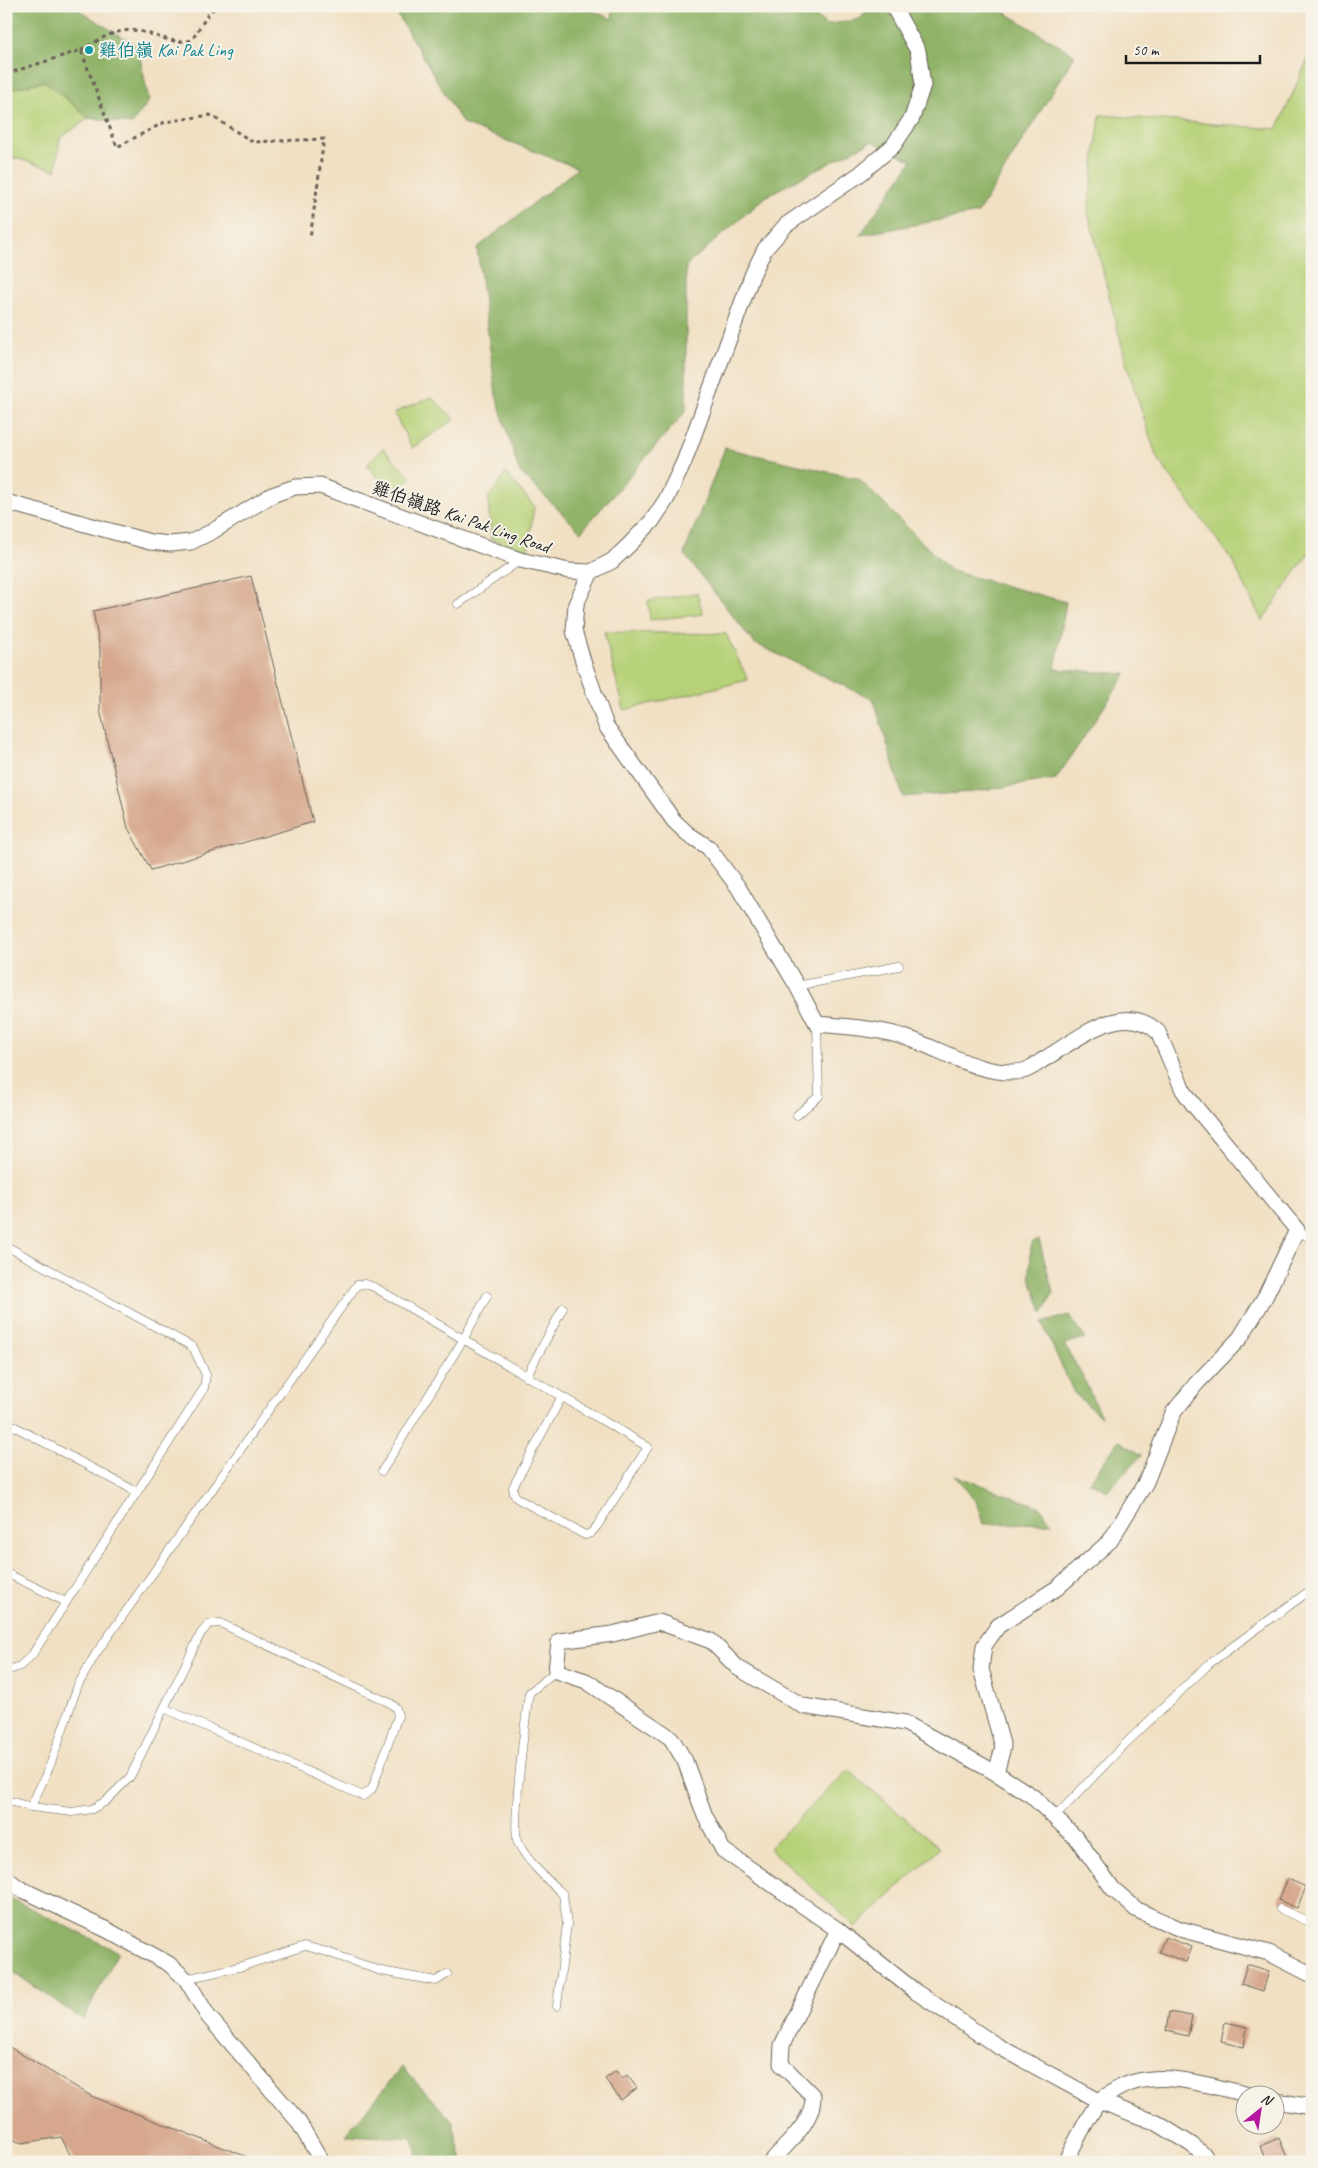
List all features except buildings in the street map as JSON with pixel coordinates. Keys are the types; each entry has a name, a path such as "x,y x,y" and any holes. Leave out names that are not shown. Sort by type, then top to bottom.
{"street":[{"path":"893,6 918,51 923,86 912,118 893,146 860,174 786,225 765,249 753,273 684,462 666,500 652,521 628,546 612,561 591,572 576,604 574,631 582,661 606,726 674,821 688,834 708,847 738,887 797,986 817,1024 867,1028 907,1037 970,1064 1007,1072 1026,1070 1101,1024 1126,1018 1139,1020 1152,1026 1158,1032 1183,1090 1297,1230 1265,1297 1240,1338 1196,1384 1173,1413 1146,1482 1110,1541 1056,1588 998,1626 984,1646 981,1669 1003,1747 996,1773"},
{"name":"雞伯嶺路 Kai Pak Ling Road","path":"6,502 150,542 170,544 191,542 206,535 272,495 295,487 320,486 520,560 568,571 591,572"},
{"path":"1208,2162 1204,2155 1192,2145 1157,2123 1099,2101 996,2045 957,2020 916,1992 838,1930 723,1850 705,1816 685,1761 671,1738 586,1681 556,1670 559,1641 613,1634 659,1622 711,1641 738,1668 803,1706 905,1724 996,1773 1032,1796 1078,1840 1113,1889 1137,1910 1180,1929 1269,1953 1312,1975"},
{"path":"6,1878 20,1888 107,1930 169,1964 186,1979 208,2016 298,2121 322,2162"},
{"path":"771,2162 808,2120 813,2106 813,2096 781,2064 782,2045 838,1930"},
{"path":"1065,2162 1099,2101 1119,2088 1139,2080 1158,2078 1192,2082 1236,2092"},
{"path":"1286,2102 1312,2107"}],"lane":[{"path":"458,604 520,560"},
{"path":"797,986 899,966"},
{"path":"798,1115 819,1096 817,1024"},
{"path":"1297,1230 1312,1240"},
{"path":"6,1246 193,1347 206,1375 204,1388 32,1655 20,1666 6,1671"},
{"path":"31,1807 51,1763 78,1685 95,1655 357,1286 365,1284 374,1287 648,1447 597,1526 591,1533 585,1535 518,1499 514,1494 513,1487 562,1398"},
{"path":"382,1471 464,1340 487,1296"},
{"path":"526,1377 563,1308"},
{"path":"6,1422 137,1492"},
{"path":"6,1573 66,1602"},
{"path":"1054,1818 1123,1746 1210,1663 1312,1589"},
{"path":"6,1800 31,1807 72,1812 92,1809 106,1801 130,1777 164,1708 201,1633 209,1624 220,1623 390,1703 396,1708 398,1716 372,1789 362,1796 164,1708"},
{"path":"556,1670 529,1693 523,1739 517,1841 539,1872 564,1894 567,1924 557,2006"},
{"path":"1280,1909 1312,1923"},
{"path":"186,1979 243,1966 305,1946 381,1971 415,1979 436,1981 447,1974"}],"path":[{"path":"6,74 80,50 114,32 138,31 161,39 184,42 192,40 210,11 219,6"},
{"path":"80,50 117,147 165,122 210,116 253,142 324,139 310,238"}],"green space":[{"path":"6,6 73,6 138,47 149,101 132,124 89,118 45,81 6,90"},
{"path":"581,6 612,19 613,6 806,6 826,25 860,19 871,6 994,6 1075,55 978,213 860,235 912,161 872,141 768,195 686,266 686,411 581,532 519,471 496,395 477,248 578,168 463,124 393,7"},
{"path":"1312,50 1312,548 1262,621 1232,560 1157,458 1127,366 1088,212 1100,115 1277,129"},
{"path":"45,81 89,118 60,138 56,170 12,157 6,167 6,90"},
{"path":"431,397 455,419 412,448 394,413"},
{"path":"383,448 411,478 393,495 367,465"},
{"path":"725,448 859,479 951,571 1066,602 1055,669 1126,674 1056,779 971,792 903,797 874,700 754,643 684,554"},
{"path":"506,473 534,506 528,551 491,540 488,498"},
{"path":"697,593 703,614 650,620 648,601"},
{"path":"604,632 726,634 748,680 624,710"},
{"path":"1039,1239 1053,1293 1043,1314 1030,1277 1031,1243"},
{"path":"1069,1315 1085,1338 1064,1344 1084,1379 1101,1417 1074,1393 1042,1323"},
{"path":"1119,1441 1142,1455 1107,1491 1089,1482"},
{"path":"954,1475 1040,1507 1052,1523 983,1524 976,1501"},
{"path":"848,1770 940,1848 856,1927 769,1848"},
{"path":"6,1896 118,1952 83,2020 6,1967"},
{"path":"402,2067 453,2122 462,2162 418,2162 413,2138 345,2135"}],"place":[{"name":"雞伯嶺 Kai Pak Ling","path":"89,50"}]}
